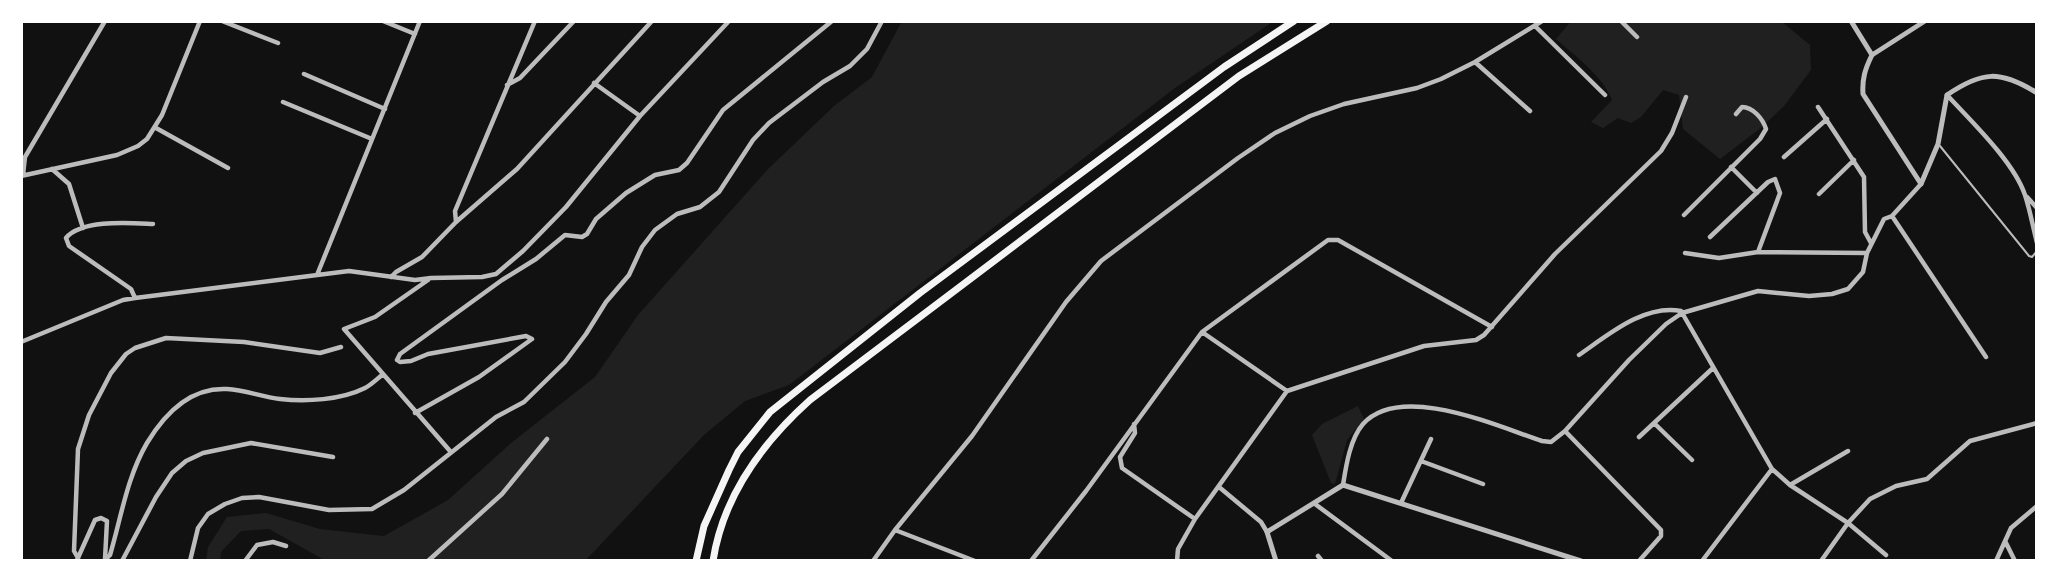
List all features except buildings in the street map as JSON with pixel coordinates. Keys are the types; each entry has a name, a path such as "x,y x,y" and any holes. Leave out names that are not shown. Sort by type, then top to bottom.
{"highway":[{"path":"696,561 704,526 729,470 744,443 771,412 920,293 1224,67 1294,21"},
{"path":"713,561 730,502 757,455 788,419 1239,76 1327,21"}],"street":[{"path":"106,21 23,155 22,175 128,151 138,146 156,128 200,21"},
{"path":"222,21 278,43"},
{"path":"383,21 415,34"},
{"path":"317,275 420,21"},
{"path":"456,222 455,211 535,21"},
{"path":"506,85 520,78 574,21"},
{"path":"391,278 396,272 422,257 456,222 517,169 652,21"},
{"path":"21,342 122,300 135,298 359,271 415,281 496,274 566,207 640,117 729,21"},
{"path":"415,413 479,377 531,341 531,337 428,354 404,362 397,360 400,354 502,280 536,259 565,235 587,234 596,219 641,183 655,175 679,170 687,163 723,110 832,21"},
{"path":"190,561 198,528 208,514 225,504 242,498 259,497 329,510 372,509 419,479 496,417 524,402 586,334 606,302 629,275 642,247 655,230 677,214 700,207 719,192 753,140 769,123 823,82 850,66 867,49 882,21"},
{"path":"873,561 972,436 1066,302 1101,261 1238,158 1276,133 1344,103 1417,88 1441,79 1475,62 1542,21"},
{"path":"1621,21 1637,37"},
{"path":"1851,21 1872,55"},
{"path":"1921,184 1863,94 1862,83 1872,55 1925,21"},
{"path":"1535,26 1605,95"},
{"path":"1475,62 1530,111"},
{"path":"304,74 385,109"},
{"path":"1267,532 1343,485 1356,437 1363,424 1375,415 1410,407 1450,410 1548,442 1554,441 1629,359 1665,324 1682,313 1758,291 1782,295 1832,294 1848,289 1863,272 1867,253 1884,219 1892,216 1921,184 1938,144 1947,95 1969,80 1993,75 2021,83 2037,93"},
{"path":"594,83 640,117"},
{"path":"1947,95 1992,145 2037,208"},
{"path":"1177,561 1178,549 1195,520 1287,391 1424,346 1476,340 1492,327 1555,254 1661,151 1672,133 1686,97"},
{"path":"283,102 372,139"},
{"path":"1684,215 1760,139 1766,129 1764,121 1749,108 1742,107 1736,114"},
{"path":"1818,107 1865,180 1864,232 1871,243"},
{"path":"1784,157 1827,119"},
{"path":"156,128 228,168"},
{"path":"1819,194 1854,160"},
{"path":"1731,167 1757,193"},
{"path":"52,168 69,184 83,228"},
{"path":"1710,237 1768,182 1775,179 1780,193 1758,252"},
{"path":"2025,194 2037,243"},
{"path":"1892,216 1986,357"},
{"path":"135,298 131,289 66,243 69,235 83,228 111,224 153,224"},
{"path":"1031,561 1086,491 1202,332 1333,239 1492,327"},
{"path":"1685,253 1723,258 1758,252 1867,253"},
{"path":"496,274 502,280"},
{"path":"432,278 375,317 344,329 450,452"},
{"path":"1580,355 1610,333 1638,318 1678,310 1772,469 1790,485 1848,523 1886,555"},
{"path":"1202,332 1287,391"},
{"path":"77,560 74,551 78,449 89,415 111,373 126,354 135,348 166,338 244,342 320,353 341,347"},
{"path":"1639,437 1713,368"},
{"path":"105,560 110,555 128,486 146,444 166,416 179,404 212,389 296,400 328,398 365,388 382,375"},
{"path":"1654,423 1692,460"},
{"path":"1821,561 1848,523 1870,499 1896,486 1927,480 1967,443 1975,439 2037,423"},
{"path":"1134,424 1135,433 1120,457 1122,468 1195,520"},
{"path":"1565,431 1661,530 1661,536 1639,561"},
{"path":"428,561 502,494 547,439"},
{"path":"1401,503 1431,439"},
{"path":"122,561 156,497 172,473 186,461 203,453 251,443 333,457"},
{"path":"1790,485 1848,451"},
{"path":"1421,461 1483,484"},
{"path":"1702,561 1772,469"},
{"path":"1343,485 1581,561"},
{"path":"1219,487 1261,522 1276,561"},
{"path":"1315,504 1392,561"},
{"path":"1996,561 2011,528 2037,506"},
{"path":"77,560 95,520 101,518 107,521 108,527 105,560"},
{"path":"895,530 975,561"},
{"path":"2005,541 2015,561"},
{"path":"245,561 257,545 273,542 286,546"}],"lane":[{"path":"1938,144 2029,256 2032,257 2037,251"}],"shaded area":[{"path":"902,21 1274,21 1175,88 789,385 745,401 704,435 585,561 326,561 269,529 241,531 221,552 220,561 206,561 208,547 227,517 266,513 320,529 384,536 448,500 511,443 595,377 638,315 768,169 834,106 872,77"},
{"path":"1571,21 1781,21 1810,45 1811,70 1784,106 1762,127 1720,159 1683,129 1679,95 1663,90 1641,117 1631,123 1618,118 1603,128 1591,122 1612,100 1595,75 1556,39"},
{"path":"1358,406 1364,419 1347,440 1335,484 1331,483 1312,435 1322,424"}]}
